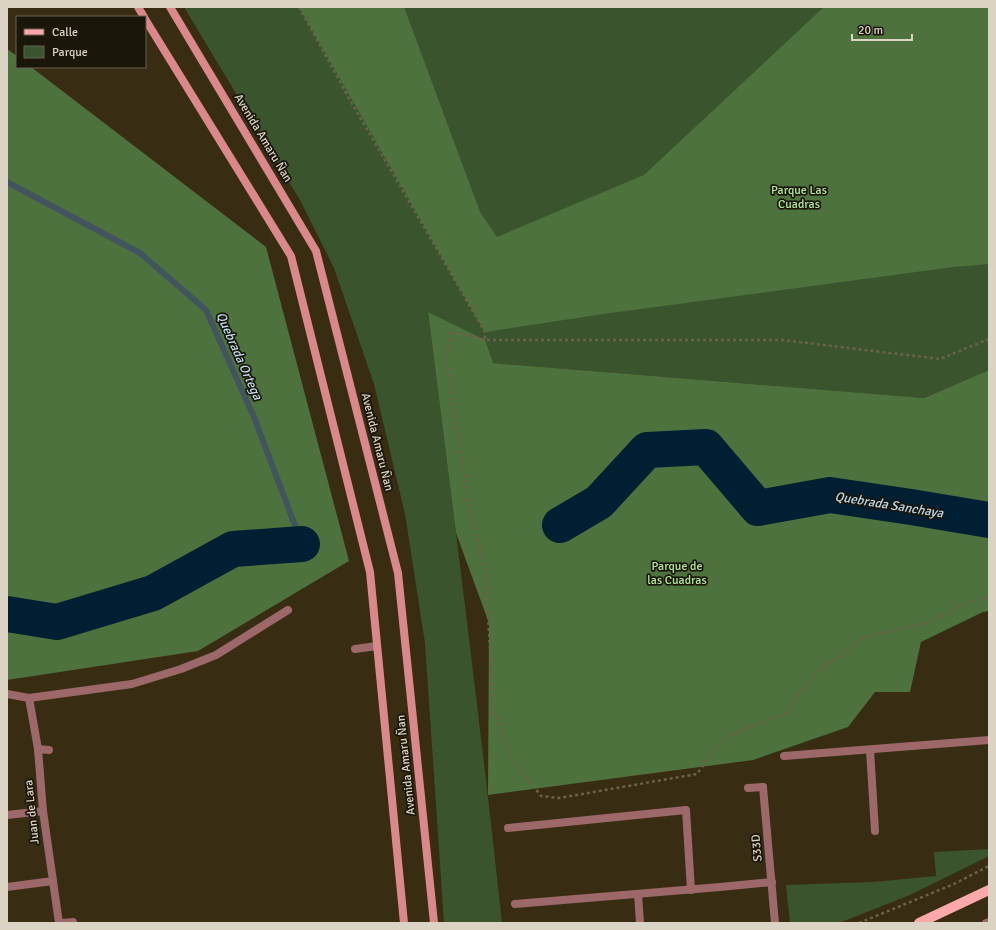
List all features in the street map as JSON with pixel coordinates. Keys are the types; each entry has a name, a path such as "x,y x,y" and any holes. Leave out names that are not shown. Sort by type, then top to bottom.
{"main road":[{"name":"Avenida Amaru Ñan","path":"138,7 143,16"},
{"name":"Avenida Amaru Ñan","path":"170,7 316,251 398,573 434,923"},
{"name":"Avenida Amaru Ñan","path":"146,21 291,256 370,572 404,923"},
{"path":"919,923 989,890"}],"street":[{"path":"7,694 29,698 132,684 181,669 216,655 288,610"},
{"path":"355,649 377,646"},
{"name":"Juan de Lara","path":"29,698 38,749 43,811 59,923"},
{"path":"784,756 989,740"},
{"path":"38,749 49,750"},
{"path":"870,750 875,831"},
{"name":"S33D","path":"748,788 763,787 775,923"},
{"path":"508,828 686,810 691,890"},
{"path":"7,815 43,811"},
{"path":"7,887 53,881"},
{"path":"514,904 772,882"},
{"path":"638,894 640,923"},
{"path":"62,923 73,922"}],"path":[{"path":"299,7 354,106 485,332 485,340"},
{"path":"989,339 940,359 782,340 485,340 450,331 447,360 469,503 485,569 494,712 511,757 541,796 559,798 697,774 719,743 728,736 788,712 793,701 821,669 863,639 876,634 924,624 948,614 966,603 989,597"},
{"path":"859,923 954,884 989,866"}],"green space":[{"name":"Parque Las Cuadras","path":"184,7 989,7 989,370 924,398 493,363 428,313 476,694 502,923 444,923 425,643 405,514 374,384 334,268 300,200"},
{"path":"299,7 404,7 480,212 497,237 644,175 824,7 989,7 989,264 953,267 603,314 485,332"},
{"path":"7,49 16,55 16,68 32,68 266,247 349,561 198,651 7,680"},
{"name":"Parque de las Cuadras","path":"428,312 485,340 493,363 924,398 989,370 989,611 983,612 921,642 910,692 875,692 848,727 753,760 488,795 489,623 456,533"},
{"path":"989,849 989,856 910,895 839,923 790,923 786,885 873,882 936,876 934,852"}],"waterway":[{"name":"Quebrada Ortega","path":"7,182 140,253 206,310 254,417 302,544"},
{"name":"Quebrada Sanchaya","path":"560,525 599,502 647,450 706,447 758,508 830,495 989,520"},
{"path":"7,614 57,622 153,593 233,549 302,544"}]}
